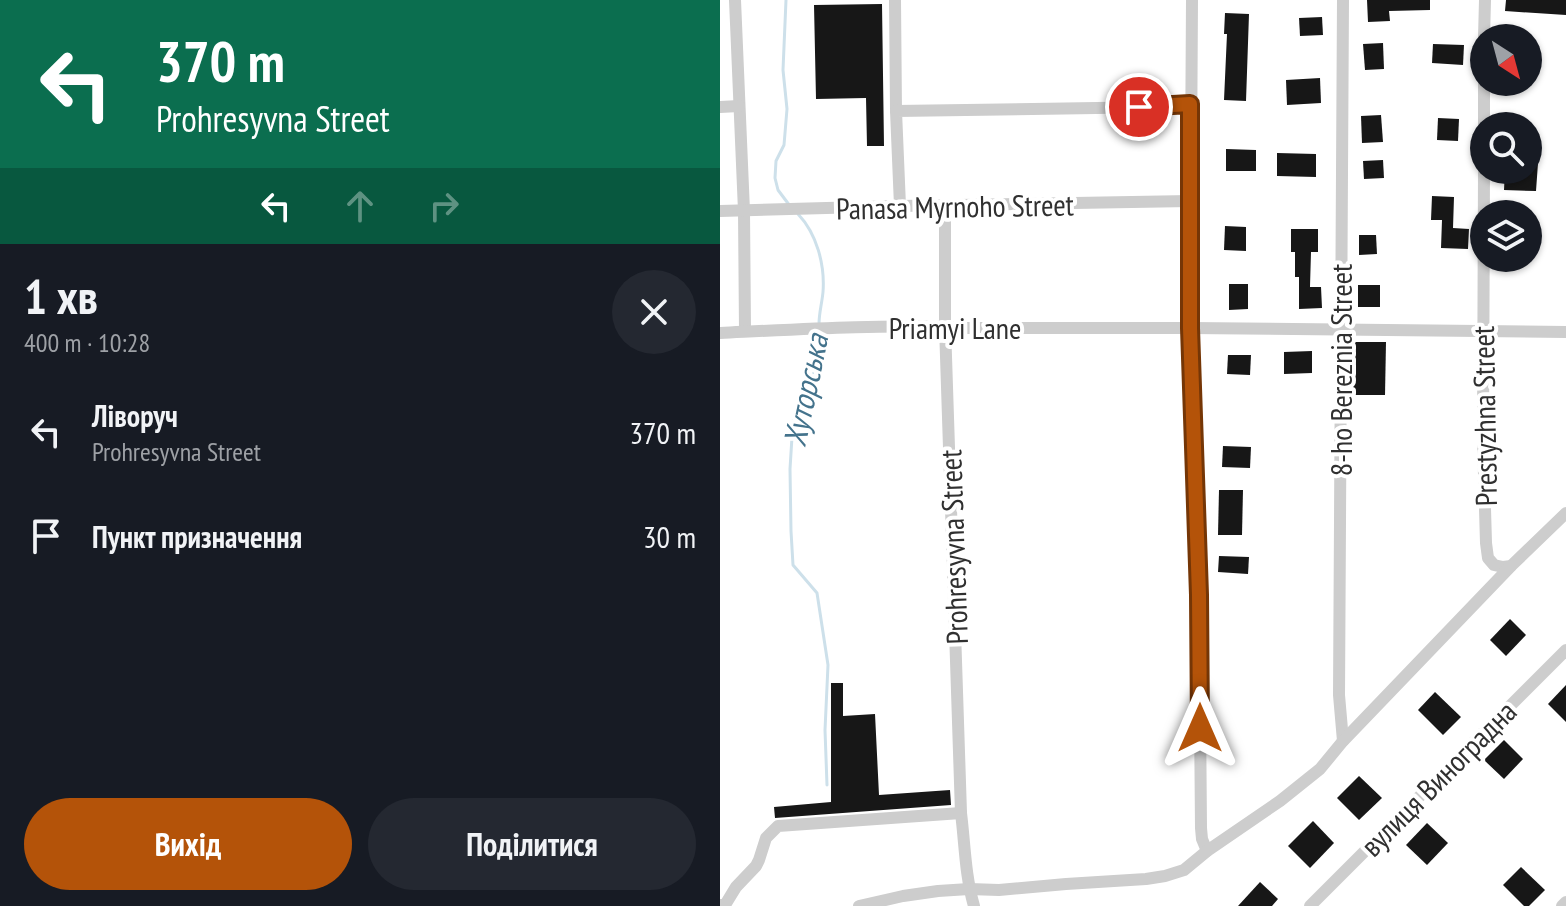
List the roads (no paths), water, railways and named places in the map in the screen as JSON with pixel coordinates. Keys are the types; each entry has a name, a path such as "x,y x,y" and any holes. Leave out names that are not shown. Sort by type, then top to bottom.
{"street":[{"path":"735,0 744,211 745,331"},
{"path":"895,0 900,206"},
{"path":"1192,0 1190,328 1199,595 1201,828 1207,851"},
{"name":"8-ho Bereznia Street","path":"1343,0 1339,695 1343,741"},
{"path":"1484,24 1485,0"},
{"path":"896,111 1190,104"},
{"path":"720,107 739,106"},
{"name":"Prestyzhna Street","path":"1484,184 1483,440 1486,543 1488,558 1494,565 1511,566"},
{"name":"Panasa Myrnoho Street","path":"720,211 1190,201"},
{"name":"Prohresyvna Street","path":"945,205 945,326 961,813 969,889 974,906"},
{"name":"Priamyi Lane","path":"720,333 945,326 1566,332"},
{"path":"859,906 903,896 1155,878 1184,870 1320,769 1343,741 1511,566 1566,513"},
{"name":"вулиця Виноградна","path":"1310,906 1566,650"},
{"path":"724,905 756,866 766,838 778,826 961,813"}],"waterway":[{"name":"Хуторська","path":"786,0 783,70 787,109 784,145 776,161 775,178 778,190 790,206"},
{"name":"Хуторська","path":"798,214 815,240 823,271 819,324"},
{"name":"Хуторська","path":"820,332 816,368 793,421 790,469 793,565 817,593 828,665 825,730 827,785"}]}
